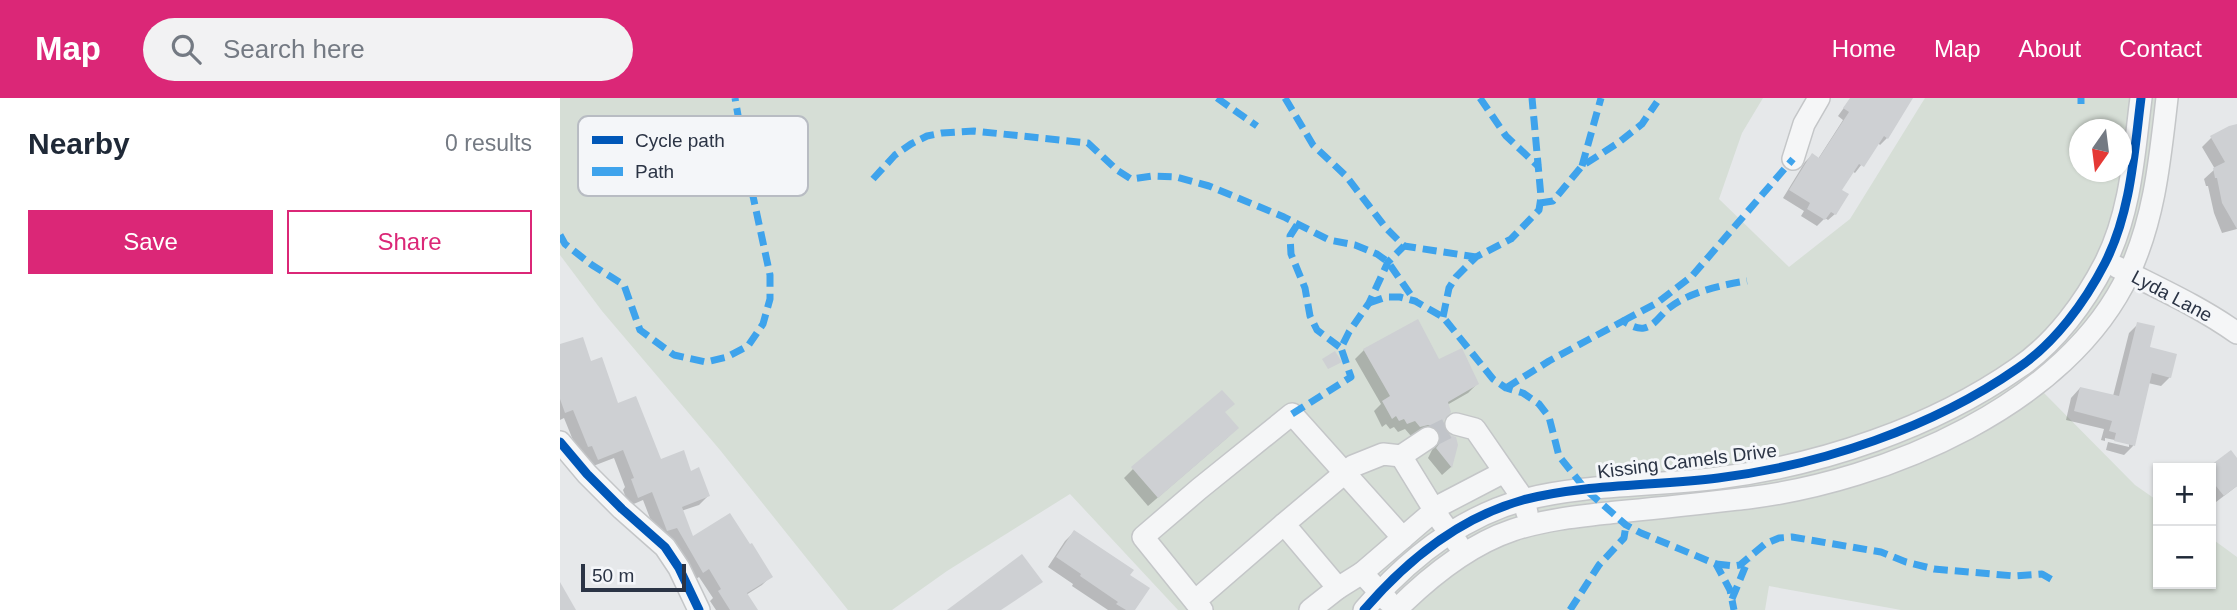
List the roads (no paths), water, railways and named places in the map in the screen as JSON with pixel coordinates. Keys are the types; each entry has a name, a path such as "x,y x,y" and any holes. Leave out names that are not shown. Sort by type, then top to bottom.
{"street":[{"path":"1793,159 1804,124 1819,98"},
{"name":"Kissing Camels Drive","path":"1364,610 1388,583 1449,533 1466,522 1524,500 1586,490 1714,479 1815,460 1899,430 1955,405 2020,368 2062,328 2106,262 2127,199 2141,98"},
{"path":"1362,573 1396,610 1433,577 1465,554 1510,531 1578,516 1777,493 1837,480 1894,461 1982,420 2057,368 2104,317 2129,273 2150,217 2167,98"},
{"name":"Lyda Lane","path":"2106,262 2174,294 2237,333"},
{"path":"1403,538 1345,473 1292,414 1143,537 1199,606 1284,524 1345,473 1353,466 1383,454 1401,456 1428,438"},
{"path":"1455,425 1475,429 1524,500 1529,525"},
{"path":"560,442 622,509 665,547 679,568 699,610"},
{"path":"1401,456 1465,554"},
{"path":"1310,610 1362,573 1434,510 1504,472"},
{"path":"1284,524 1338,588"}],"tunnel":[{"path":"1428,438 1456,424"}]}
